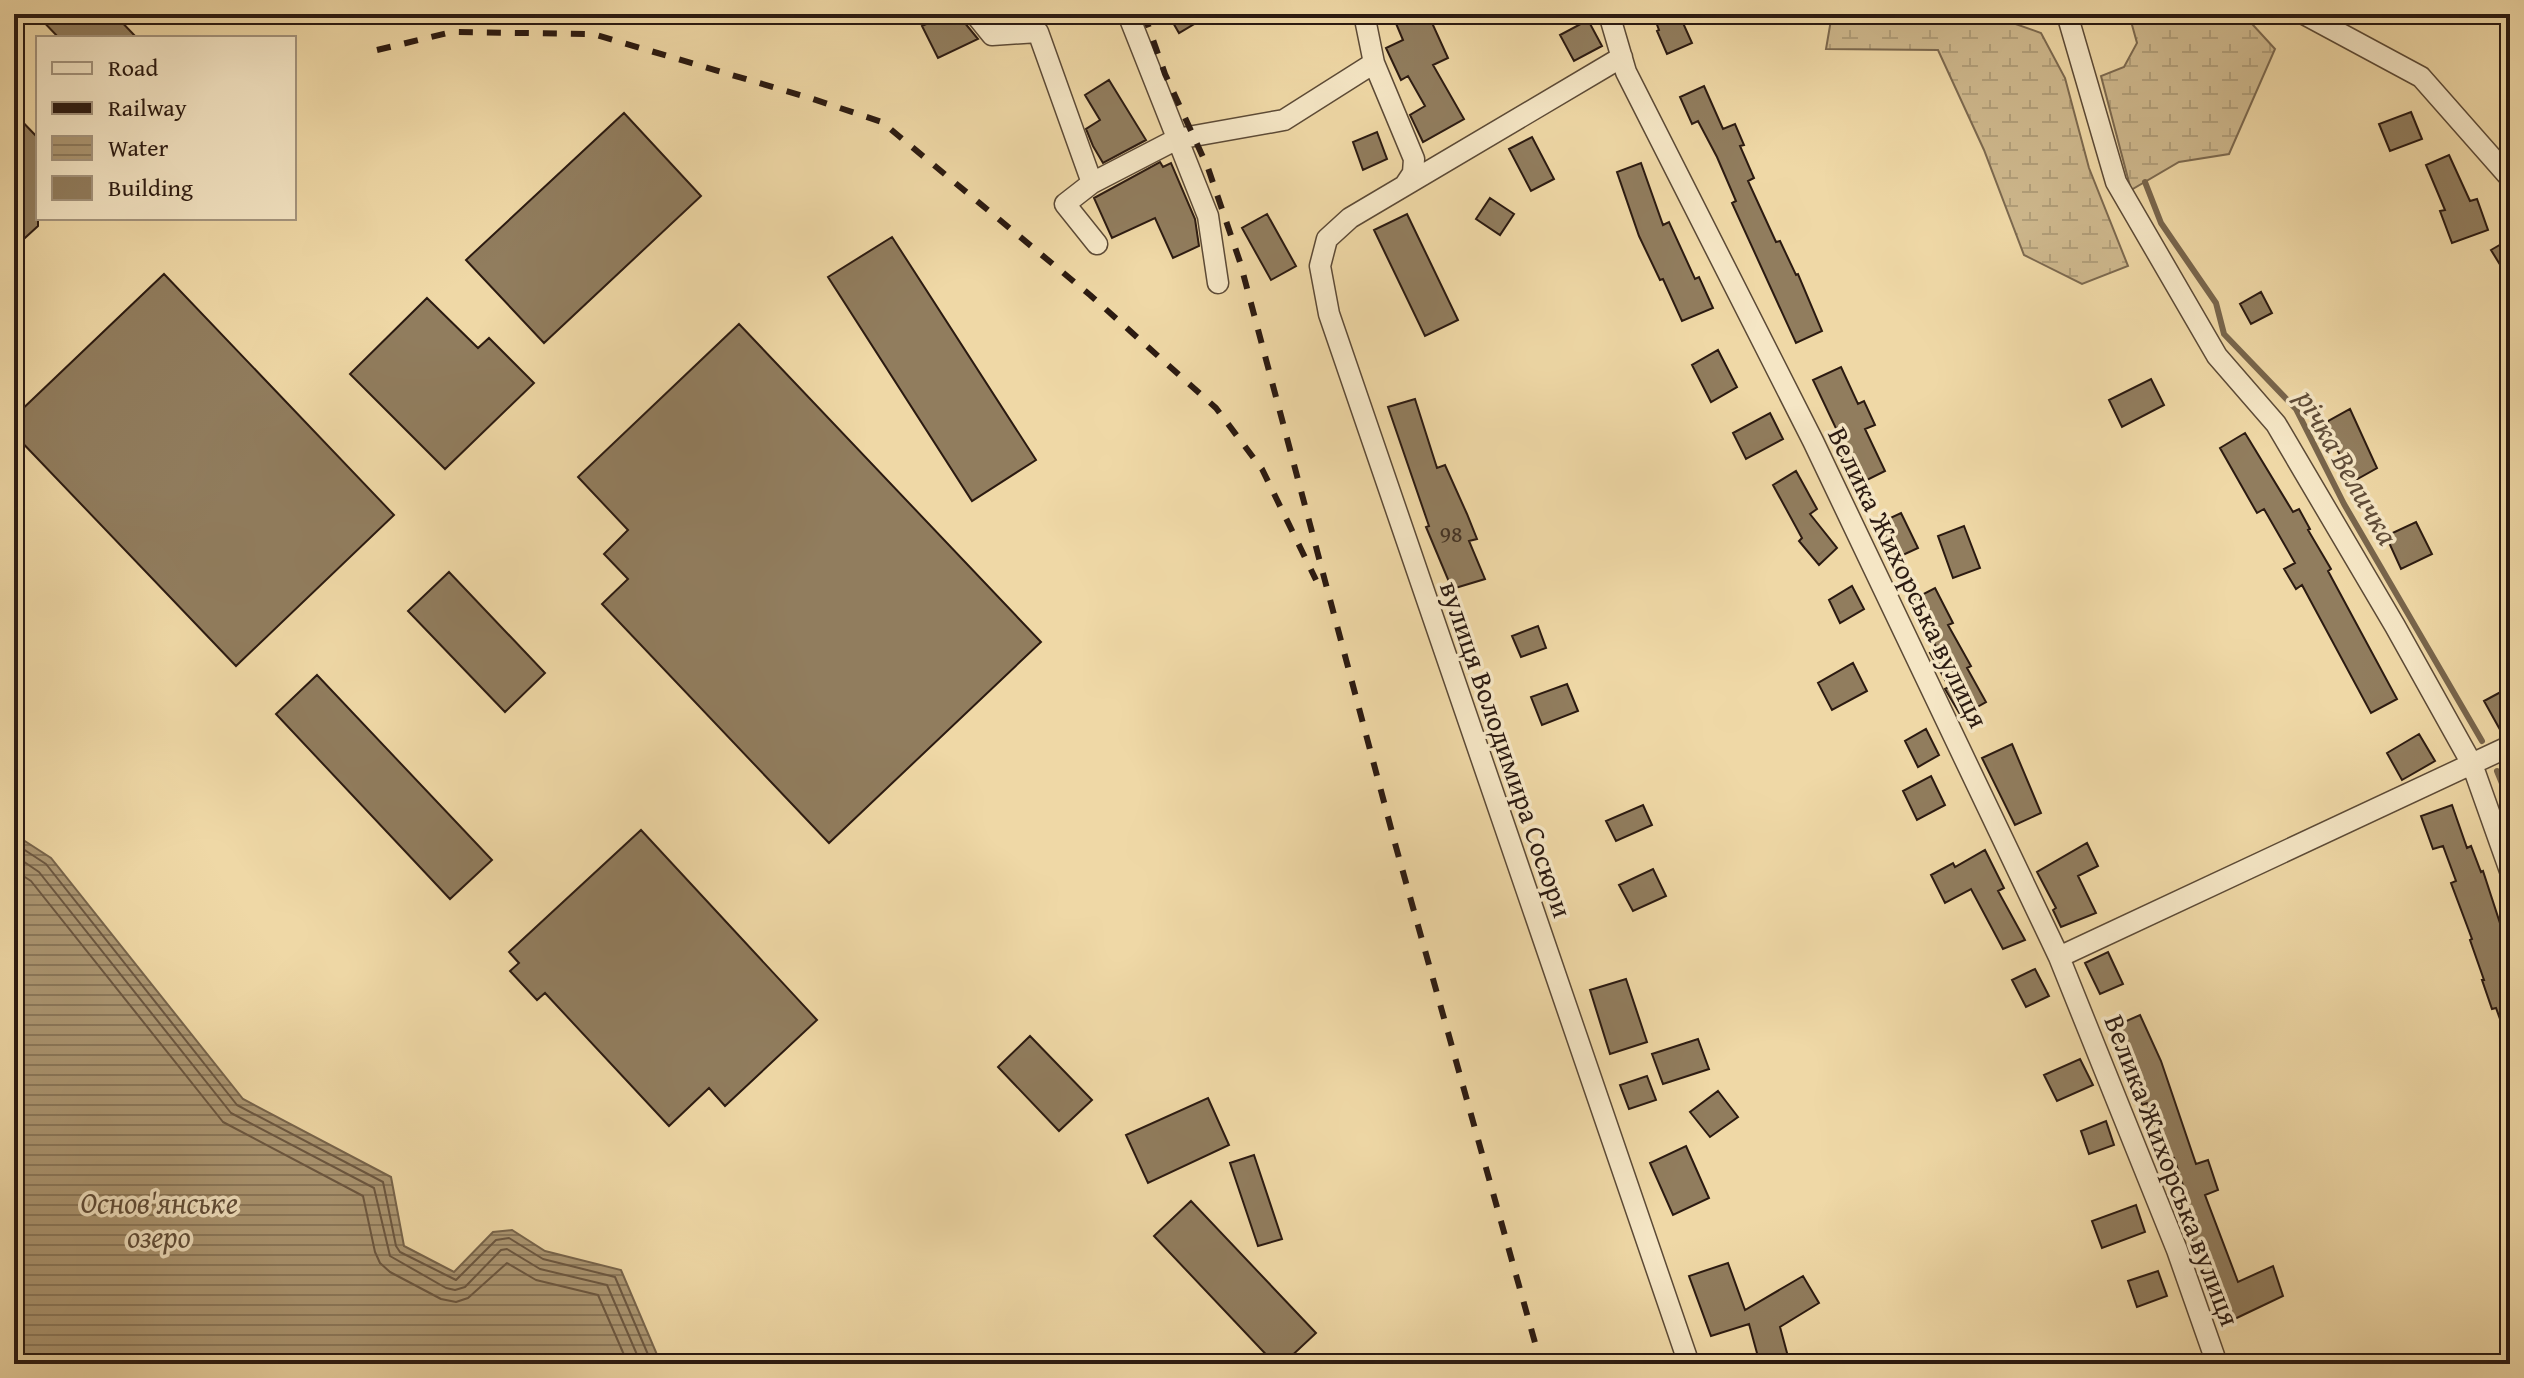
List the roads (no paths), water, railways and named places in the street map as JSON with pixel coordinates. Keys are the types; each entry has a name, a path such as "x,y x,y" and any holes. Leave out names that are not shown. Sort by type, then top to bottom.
{"street":[{"path":"975,14 992,35 1038,32 1092,183"},
{"path":"1128,14 1208,216 1218,283"},
{"path":"1364,14 1374,63 1414,159 1413,173 1405,185"},
{"name":"Велика Жихорська вулиця","path":"1609,14 1626,72 1813,441 2059,957 2177,1250 2217,1364"},
{"path":"2067,14 2116,182 2217,356 2276,424 2472,764 2510,871"},
{"path":"2304,14 2421,77 2510,177"},
{"path":"1405,185 1622,57"},
{"path":"1097,244 1065,204 1092,183 1177,139 1284,120 1374,63"},
{"name":"вулиця Володимира Сосюри","path":"1405,185 1350,218 1327,239 1320,266 1329,314 1689,1364"},
{"path":"2059,957 2510,746"}],"water":[{"name":"Основ'янське озеро","path":"14,834 51,858 243,1099 391,1177 404,1246 454,1272 493,1232 512,1230 545,1251 621,1270 661,1364 14,1364"}],"waterway":[{"name":"річка Величка","path":"2145,182 2161,223 2216,303 2224,334 2296,409 2344,504 2482,741"},
{"name":"річка Величка","path":"2497,771 2510,803"}],"railway":[{"path":"1144,14 1165,74 1208,168 1240,262 1396,847 1541,1364"},
{"path":"377,50 452,32 593,34 882,122 1090,295 1216,408 1262,469 1316,580"}]}
